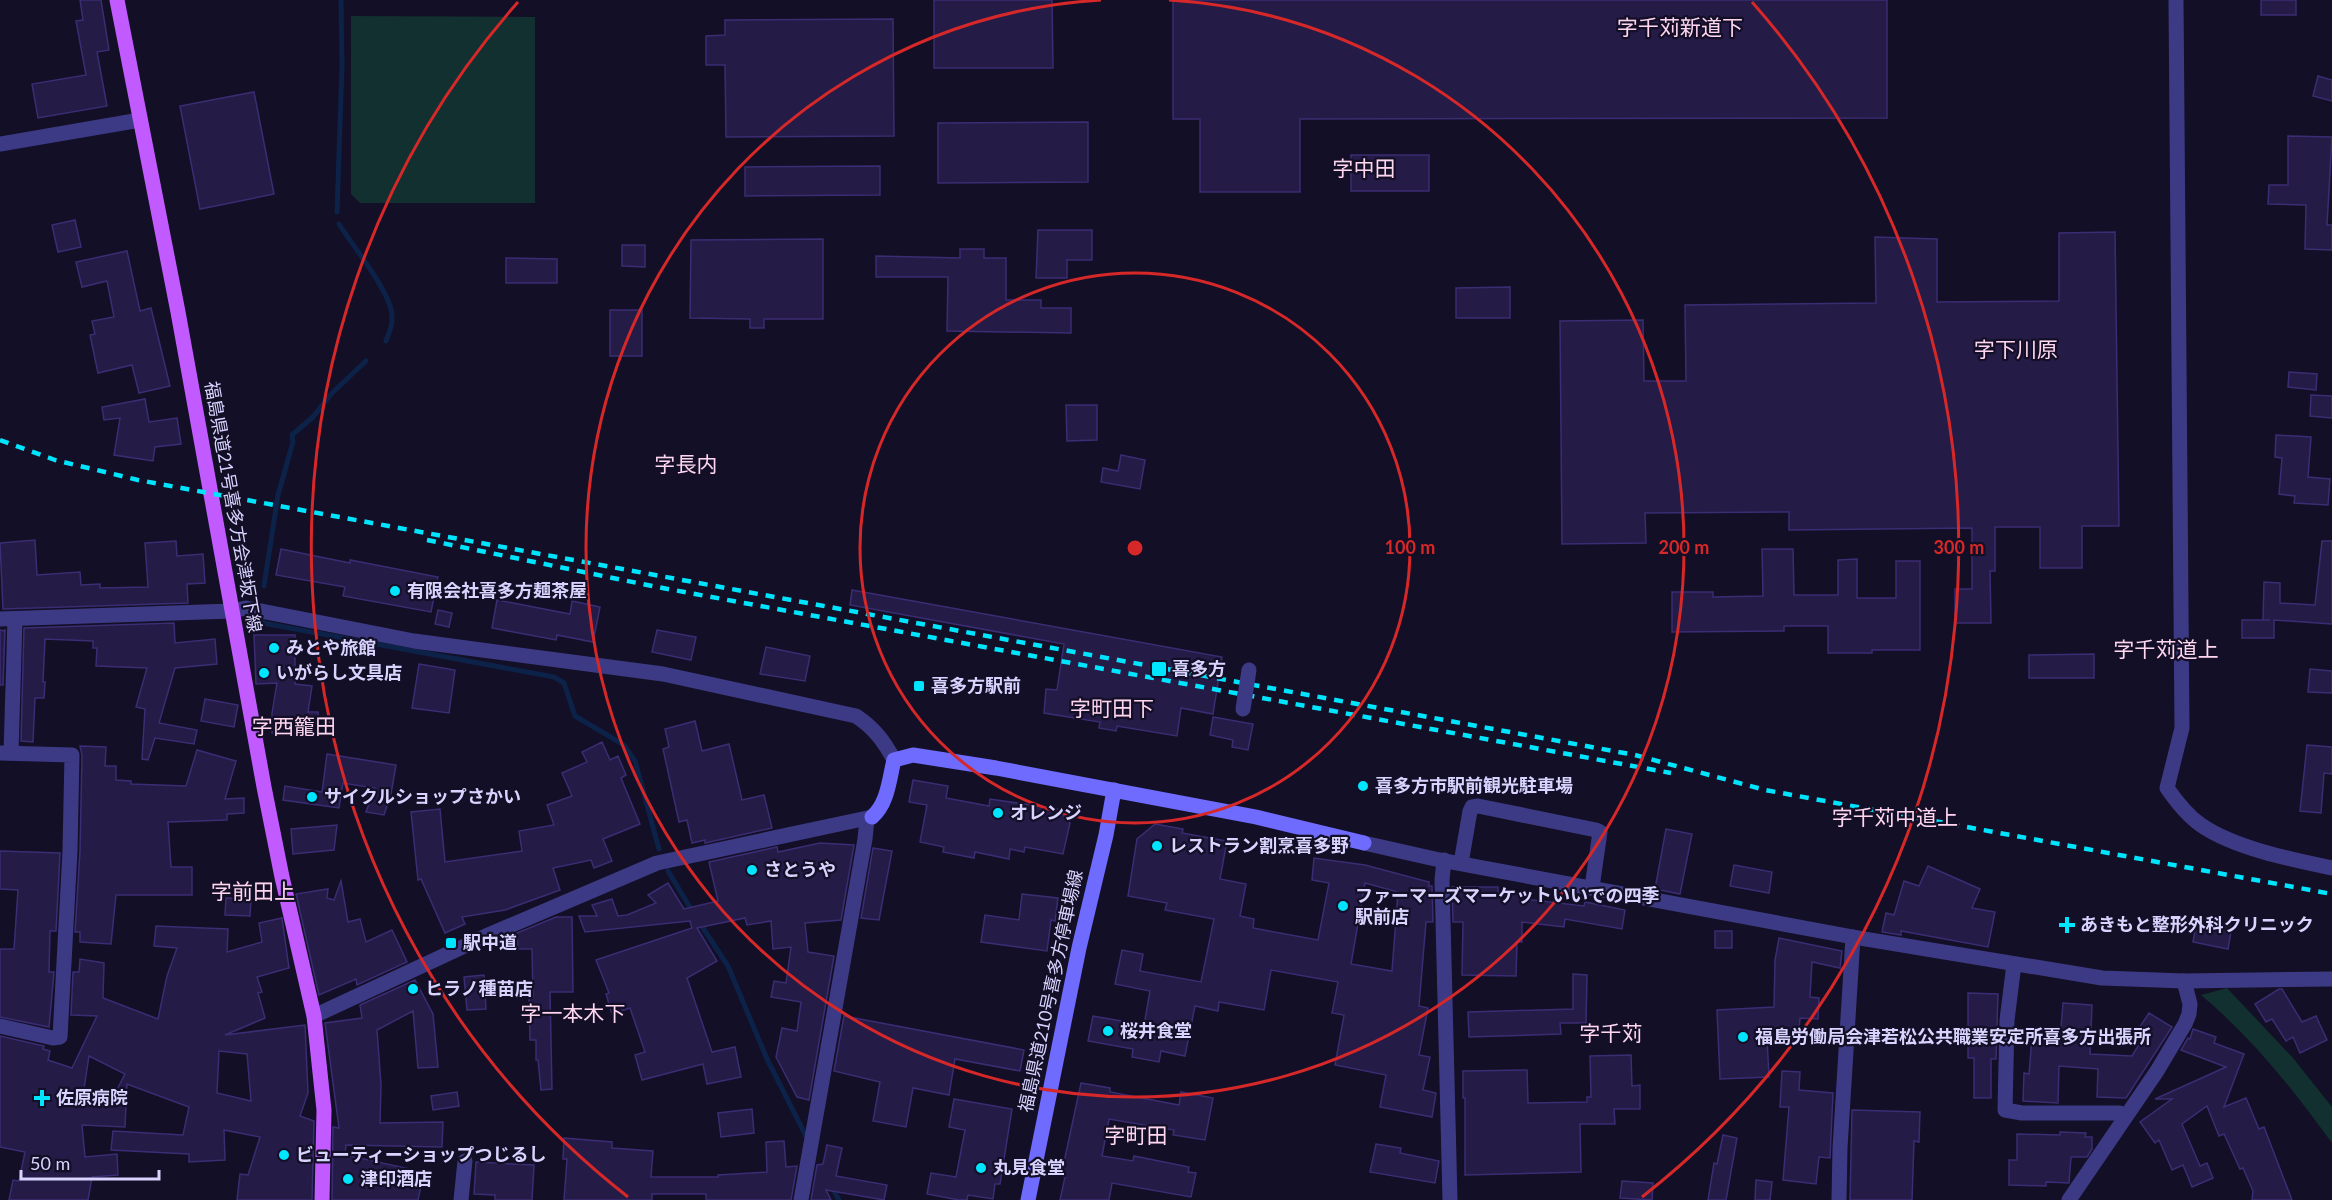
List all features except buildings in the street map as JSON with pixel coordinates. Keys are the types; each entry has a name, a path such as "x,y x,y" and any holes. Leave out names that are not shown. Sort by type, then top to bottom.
{"main road":[{"name":"福島県道21号喜多方会津坂下線","path":"117,0 282,878 314,1016 324,1110 322,1200"}],"street":[{"path":"2176,0 2182,728 2167,788 2201,825 2227,838 2296,861 2332,868"},
{"path":"0,144 140,120"},
{"path":"0,1026 53,1038 60,1037 70,851 72,755 5,753 8,619 232,611 246,608 414,641 663,674 856,716 871,726 885,743 894,760 884,802 879,810 869,818 657,863 486,936 314,1016"},
{"path":"1243,709 1249,670"},
{"path":"894,760 913,755 996,768 1256,817 1444,860 1853,937 2102,978 2184,981 2332,979"},
{"name":"福島県道210号喜多方停車場線","path":"1028,1200 1079,948 1106,835 1114,790"},
{"path":"1461,863 1470,811 1472,807 1478,806 1600,832 1592,887"},
{"path":"801,1200 869,818"},
{"path":"1444,860 1442,880 1450,1200"},
{"path":"1839,1200 1853,937"},
{"path":"2014,964 2007,1020 2005,1110 2022,1113 2120,1113 2125,1117"},
{"path":"2069,1200 2157,1071 2189,1014 2190,1004 2184,981"},
{"path":"461,1200 465,1161"}],"green space":[{"path":"351,16 535,17 535,203 360,203 351,194"},
{"path":"2227,988 2293,1058 2332,1107 2332,1143 2271,1065 2220,1011 2201,995"}],"waterway":[{"path":"337,212 342,65 341,0"},
{"path":"339,224 387,299 392,318 386,341"},
{"path":"264,586 278,495 293,442 292,435 313,417 331,394 366,361"},
{"path":"262,619 263,623 554,677 564,683 575,716 624,745 635,761 659,849"},
{"path":"668,871 694,914"},
{"path":"699,922 728,966 767,1059 807,1138"},
{"path":"831,1186 839,1200"}],"railway":[{"path":"0,440 55,460 138,480 1635,755 1765,790 2332,894"},
{"path":"427,540 657,587 1671,773"}],"place":[{"name":"有限会社喜多方麺茶屋","path":"395,591"},
{"name":"みとや旅館","path":"274,648"},
{"name":"喜多方","path":"1159,669"},
{"name":"いがらし文具店","path":"264,673"},
{"name":"喜多方駅前","path":"919,686"},
{"name":"喜多方市駅前観光駐車場","path":"1363,786"},
{"name":"サイクルショップさかい","path":"312,797"},
{"name":"オレンジ","path":"998,813"},
{"name":"レストラン割烹喜多野","path":"1157,846"},
{"name":"さとうや","path":"752,870"},
{"name":"ファーマーズマーケットいいでの四季 駅前店","path":"1343,906"},
{"name":"あきもと整形外科クリニック","path":"2067,925"},
{"name":"駅中道","path":"451,943"},
{"name":"ヒラノ種苗店","path":"413,989"},
{"name":"桜井食堂","path":"1108,1031"},
{"name":"福島労働局会津若松公共職業安定所喜多方出張所","path":"1743,1037"},
{"name":"佐原病院","path":"42,1098"},
{"name":"ビューティーショップつじるし","path":"284,1155"},
{"name":"丸見食堂","path":"981,1168"},
{"name":"津印酒店","path":"348,1179"}],"district":[{"name":"字千苅新道下","path":"1680,28"},
{"name":"字中田","path":"1364,169"},
{"name":"字下川原","path":"2016,350"},
{"name":"字長内","path":"686,465"},
{"name":"字千苅道上","path":"2166,650"},
{"name":"字町田下","path":"1112,709"},
{"name":"字西籠田","path":"294,727"},
{"name":"字千苅中道上","path":"1895,818"},
{"name":"字前田上","path":"253,892"},
{"name":"字一本木下","path":"573,1014"},
{"name":"字千苅","path":"1611,1034"},
{"name":"字町田","path":"1136,1136"}]}
